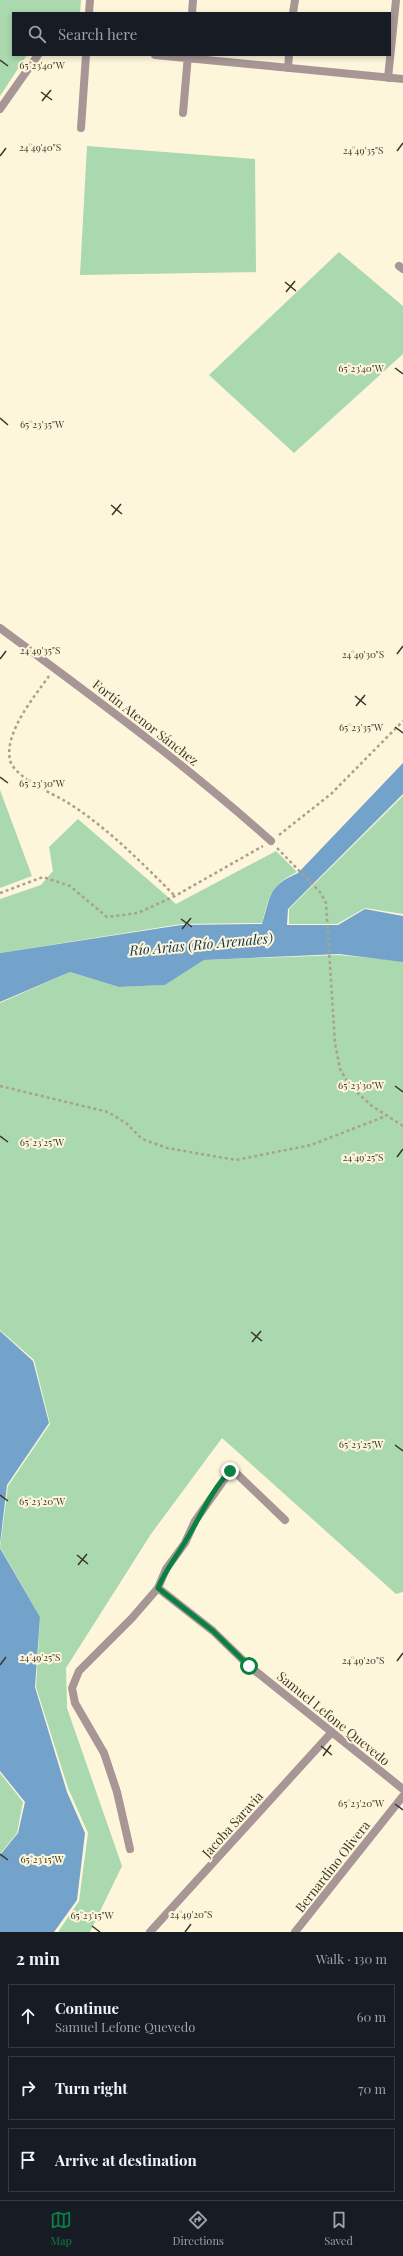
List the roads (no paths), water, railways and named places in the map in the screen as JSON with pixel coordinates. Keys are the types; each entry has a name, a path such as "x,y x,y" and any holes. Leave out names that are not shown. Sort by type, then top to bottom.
{"street":[{"path":"89,12 90,0"},
{"path":"192,12 193,0"},
{"path":"293,12 295,0"},
{"path":"391,49 396,0"},
{"path":"0,109 37,56"},
{"path":"81,128 86,56"},
{"path":"183,113 188,56 288,68 403,79"},
{"path":"288,68 290,56"},
{"path":"388,78 390,56"},
{"name":"Fortín Atenor Sánchez","path":"0,628 112,710 200,779 271,841"},
{"path":"130,1849 117,1792 104,1753 75,1703 72,1688 79,1672 158,1588 166,1569 185,1543 195,1521 231,1470 236,1473 284,1520"},
{"name":"Samuel Lefone Quevedo","path":"158,1588 213,1631 249,1666 403,1789"},
{"name":"Jacoba Saravia","path":"150,1932 332,1732"},
{"name":"Bernardino Olivera","path":"295,1932 403,1796"}],"water":[{"name":"Río Arias (Río Arenales)","path":"403,763 403,794 288,909 287,925 338,925 365,909 403,916 403,962 339,954 204,960 165,985 119,987 70,972 0,1002 0,953 181,925 262,924 269,899 276,887 281,882 298,873"},
{"path":"0,1331 33,1361 49,1423 7,1485 0,1544"},
{"path":"0,1548 40,1617 35,1687 67,1792 85,1833 77,1900 54,1932 0,1932 0,1855 18,1833 25,1802 0,1771"}]}
